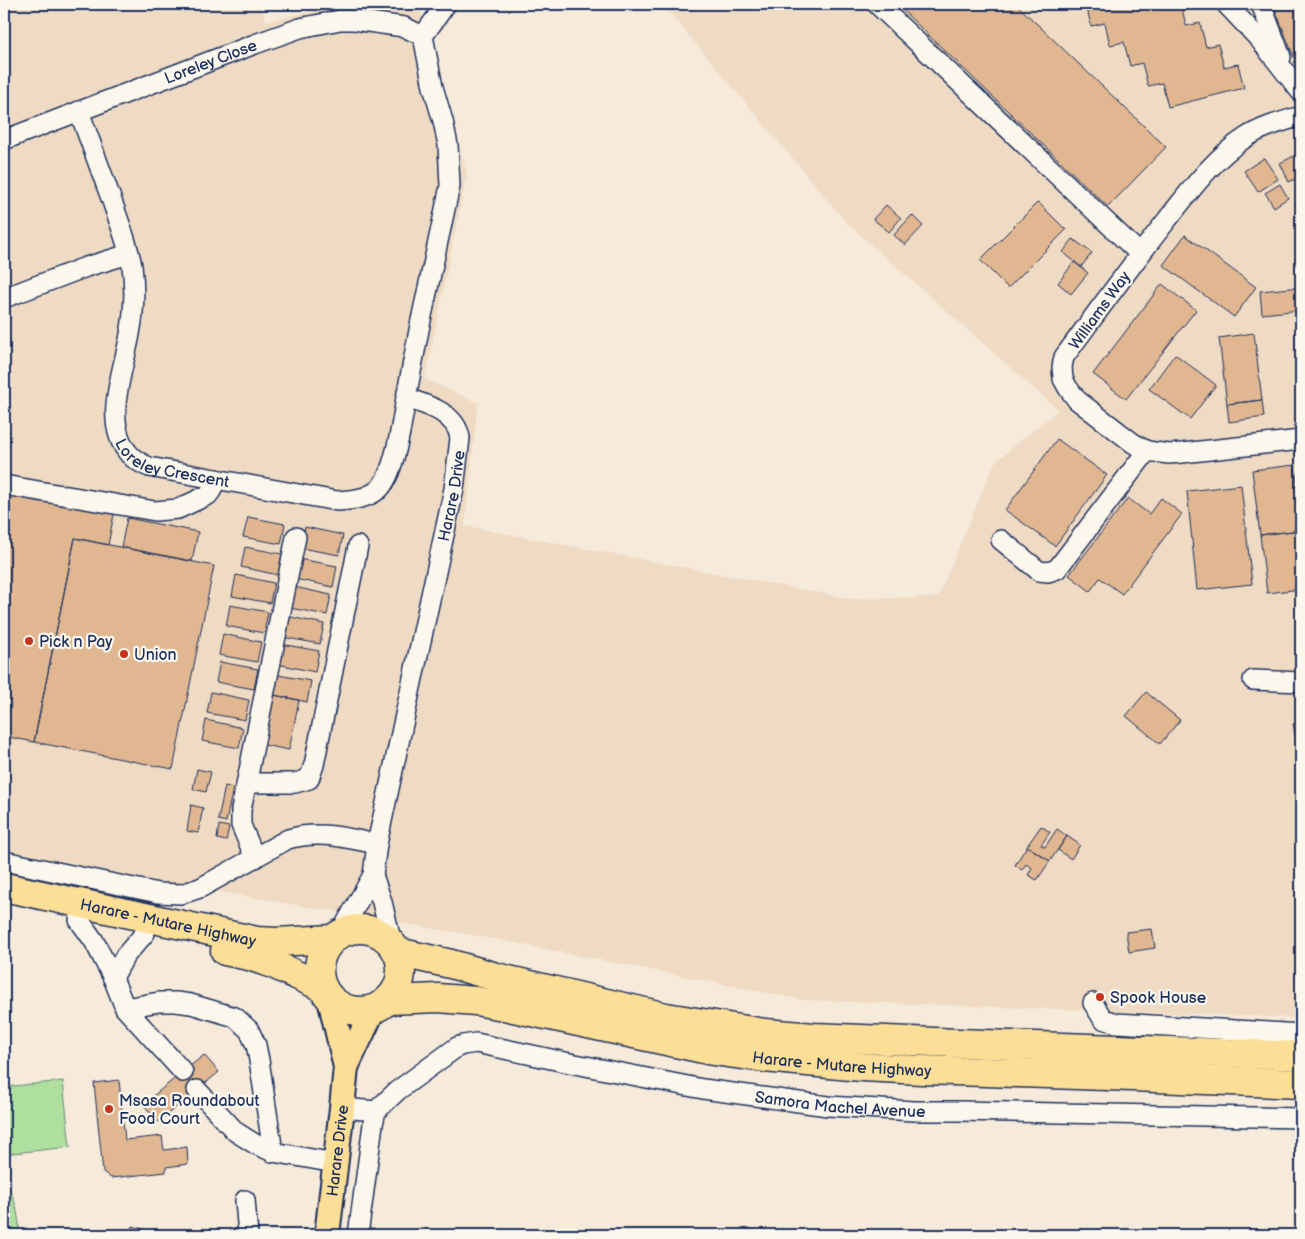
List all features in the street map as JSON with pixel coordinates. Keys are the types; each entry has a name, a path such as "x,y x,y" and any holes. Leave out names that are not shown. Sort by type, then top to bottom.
{"highway":[{"name":"Harare - Mutare Highway","path":"4,887 257,941 276,942 336,936"},
{"name":"Harare - Mutare Highway","path":"4,903 250,956 272,964 326,993"},
{"path":"354,930 368,930 381,935 395,948 401,964 400,977 396,990 381,1005 365,1012 347,1010 338,1006 326,993 319,977 320,961 326,947 336,936 354,930"},
{"name":"Harare - Mutare Highway","path":"395,948 496,977 666,1017 765,1033 941,1043 1301,1056"},
{"name":"Harare - Mutare Highway","path":"381,1005 438,998 476,1001 713,1051 764,1058 862,1067 1301,1084"}],"main road":[{"name":"Harare Drive","path":"326,993 346,1066 326,1235"},
{"name":"Harare Drive","path":"346,1066 381,1005"}],"street":[{"path":"406,398 450,186 448,145 431,80 423,36 446,4"},
{"path":"877,4 1140,254"},
{"path":"1226,4 1296,82"},
{"path":"1261,4 1296,82"},
{"name":"Loreley Close","path":"4,140 300,28 340,20 354,20 404,27 423,36"},
{"name":"Loreley Crescent","path":"79,111 127,243 132,267 132,318 115,406 116,423 120,439 129,455 149,467 338,501 355,500 379,489 386,481 392,466 406,398"},
{"name":"Williams Way","path":"1301,116 1262,128 1244,139 1227,152 1200,178 1140,254 1064,357 1062,367 1063,379 1077,400 1133,443 1147,451 1169,454 1301,440"},
{"path":"4,298 86,267 129,254"},
{"name":"Harare Drive","path":"336,936 373,875 377,844 454,489 460,438 459,431 446,415 429,405 406,398"},
{"path":"1000,540 1039,571 1048,572 1057,569 1147,451"},
{"path":"4,485 155,511 178,509 201,499 212,491 216,479"},
{"path":"256,858 241,825 242,810 296,537"},
{"path":"247,783 295,782 309,779 314,765 358,546"},
{"path":"1253,680 1301,682"},
{"path":"4,861 158,893 180,894 200,888 298,836 328,834 377,844"},
{"name":"Harare Drive","path":"373,875 395,948"},
{"path":"79,920 94,941 113,978 124,1008 183,1072"},
{"path":"113,978 125,956 145,933"},
{"path":"124,1008 160,1002 176,1002 192,1004 235,1017 248,1030 256,1045 273,1152"},
{"path":"1093,1003 1103,1019 1118,1023 1301,1034"},
{"name":"Samora Machel Avenue","path":"398,1091 457,1047 476,1043 703,1089 828,1106 914,1112 967,1111 1301,1118"},
{"path":"198,1090 236,1132 255,1144 273,1152 335,1163"},
{"name":"Harare Drive","path":"358,1235 376,1111 398,1091"},
{"path":"342,1108 376,1111"},
{"path":"245,1200 248,1235"}],"shaded area":[{"path":"4,4 260,4 266,21 339,6 421,11 467,174 425,379 478,403 465,526 852,599 938,597 994,463 1058,410 847,223 665,7 669,4 1301,4 1301,1018 803,1000 500,940 4,855"}],"green space":[{"path":"63,1081 70,1147 4,1154 4,1087"},
{"path":"4,1182 14,1200 20,1235 9,1235 4,1203"}],"building":[{"path":"896,4 1016,4 1166,147 1108,207"},
{"path":"1086,4 1166,4 1167,6 1181,4 1186,26 1200,23 1206,47 1218,44 1224,67 1238,64 1244,88 1168,107 1162,83 1148,86 1142,63 1130,66 1124,42 1110,45 1105,23 1091,26"},
{"path":"1273,4 1301,4 1301,58 1295,60"},
{"path":"1296,155 1301,166 1301,176 1289,182 1280,163"},
{"path":"1264,158 1278,179 1258,192 1244,171"},
{"path":"1280,184 1288,198 1274,207 1265,193"},
{"path":"1038,202 1066,230 1008,288 980,260"},
{"path":"886,205 901,218 889,232 873,219"},
{"path":"912,215 923,226 905,245 894,235"},
{"path":"1185,235 1256,287 1234,317 1163,265"},
{"path":"1073,239 1092,253 1081,267 1063,252"},
{"path":"1074,262 1088,273 1071,294 1058,283"},
{"path":"1162,284 1196,310 1126,399 1093,374"},
{"path":"1301,287 1301,310 1262,314 1260,291"},
{"path":"1254,333 1262,400 1227,404 1219,338"},
{"path":"1175,354 1216,385 1190,419 1149,389"},
{"path":"1262,400 1264,417 1229,422 1227,404"},
{"path":"1057,439 1107,475 1055,546 1005,510"},
{"path":"1295,465 1301,530 1260,535 1252,470"},
{"path":"1241,485 1252,584 1197,590 1187,491"},
{"name":"Pick n Pay","path":"4,492 114,514 108,545 75,538 34,742 4,736"},
{"path":"1128,498 1149,514 1161,498 1182,514 1122,594 1100,578 1090,591 1069,575"},
{"path":"248,517 285,524 281,544 243,537"},
{"path":"127,518 198,532 192,561 121,547"},
{"path":"305,527 343,535 339,555 301,548"},
{"path":"1301,530 1301,589 1267,593 1260,535"},
{"name":"Union","path":"75,538 214,566 173,769 34,742"},
{"path":"245,547 282,554 278,575 241,567"},
{"path":"299,559 337,566 333,587 295,579"},
{"path":"236,575 274,583 270,603 232,596"},
{"path":"294,587 331,595 327,615 290,608"},
{"path":"230,605 268,612 264,633 226,626"},
{"path":"286,616 324,624 320,644 282,637"},
{"path":"223,634 261,642 257,662 219,655"},
{"path":"281,644 319,651 315,672 277,664"},
{"path":"220,662 258,669 254,689 216,682"},
{"path":"273,674 311,681 307,702 269,694"},
{"path":"211,692 249,700 245,720 207,713"},
{"path":"1146,692 1180,720 1160,744 1126,716"},
{"path":"269,694 299,700 289,750 259,744"},
{"path":"206,720 243,728 239,748 202,741"},
{"path":"1301,722 1301,765 1293,724"},
{"path":"197,769 211,772 206,792 193,789"},
{"path":"225,786 233,788 226,822 218,820"},
{"path":"191,805 203,808 198,833 187,831"},
{"path":"219,825 229,827 226,841 217,839"},
{"path":"1041,826 1050,832 1041,845 1045,847 1057,829 1067,836 1050,861 1027,846"},
{"path":"1067,836 1080,845 1071,859 1058,850"},
{"path":"1027,846 1050,861 1037,880 1028,875 1032,868 1026,864 1022,870 1015,865"},
{"path":"1152,929 1155,948 1129,952 1126,932"},
{"path":"204,1055 219,1072 158,1122 143,1104"},
{"name":"Msasa Roundabout Food Court","path":"119,1080 125,1140 162,1136 164,1150 187,1147 188,1164 166,1167 166,1172 111,1178 103,1172 94,1083"},
{"path":"133,1226 153,1232 152,1235 130,1235"}],"place":[{"name":"Pick n Pay","path":"29,641"},
{"name":"Union","path":"124,654"},
{"name":"Spook House","path":"1100,997"},
{"name":"Msasa Roundabout Food Court","path":"109,1109"}]}
